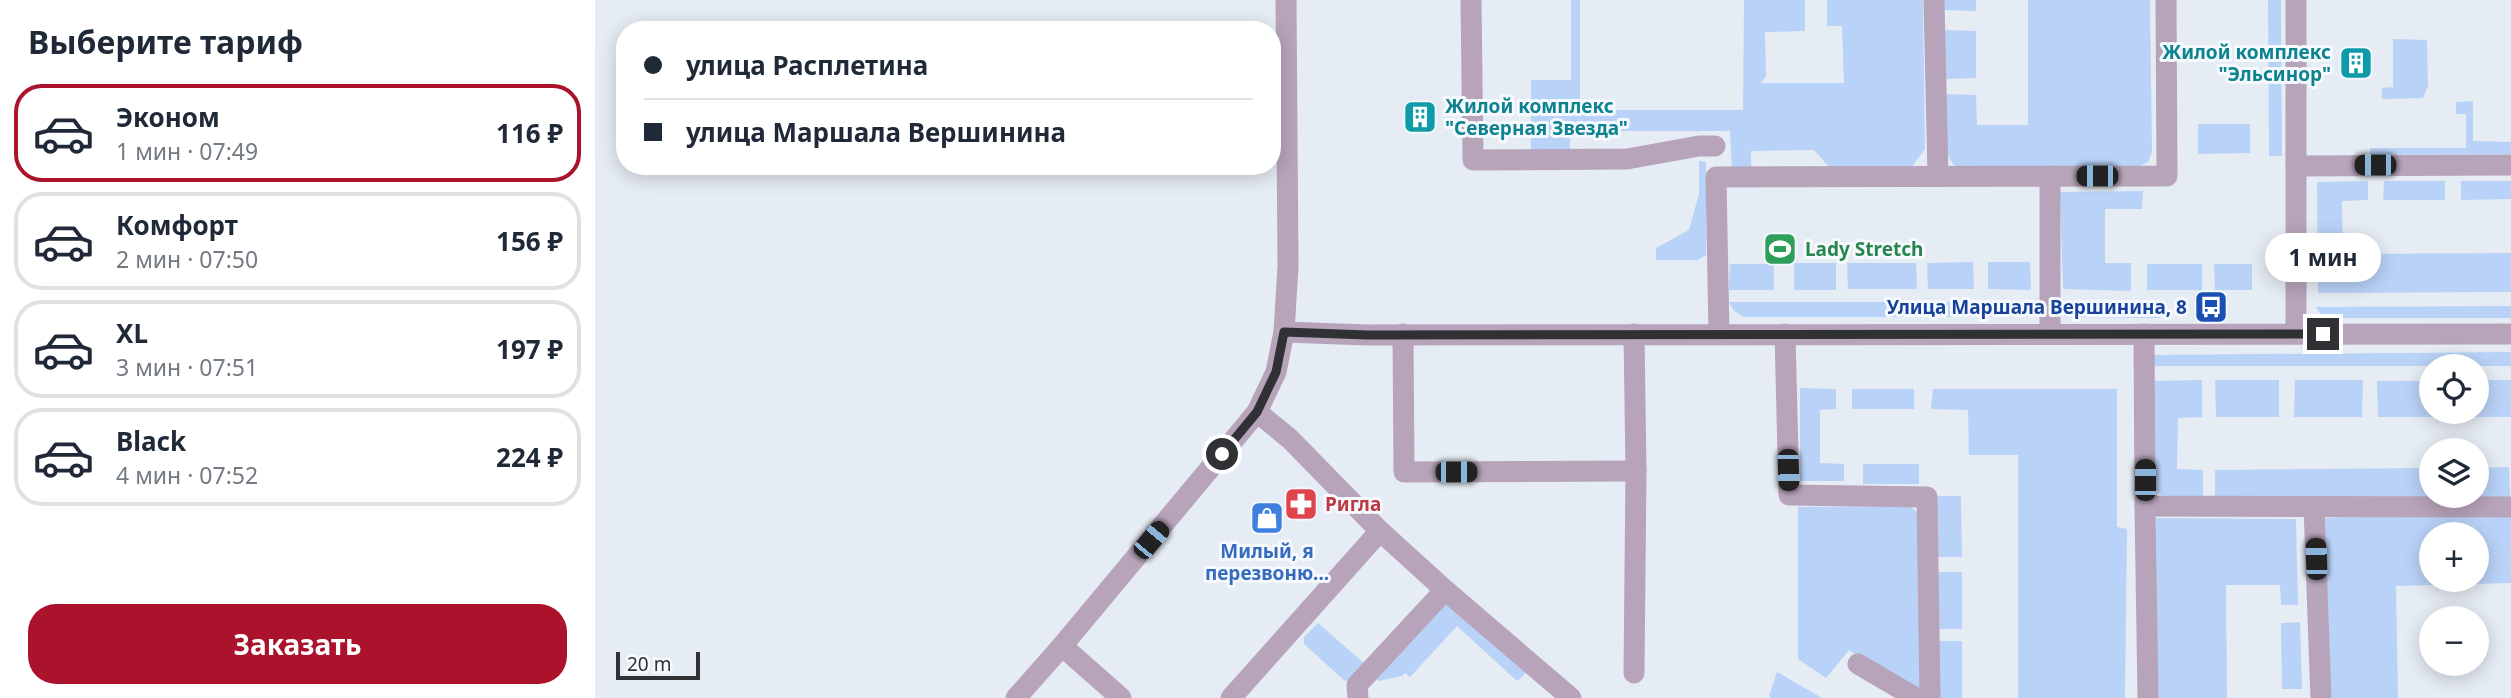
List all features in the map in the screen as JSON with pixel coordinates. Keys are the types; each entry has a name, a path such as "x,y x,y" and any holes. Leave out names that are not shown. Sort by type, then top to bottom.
{"street":[{"path":"1016,698 1257,412 1276,372 1284,332 1288,266 1286,0"},
{"path":"1471,0 1473,160 1627,159 1715,141 1719,334"},
{"path":"1934,0 1938,176"},
{"path":"1716,177 2167,176 2166,0"},
{"path":"2296,0 2296,334"},
{"path":"2296,166 2511,165"},
{"path":"2050,176 2050,334"},
{"path":"1284,332 2511,334"},
{"path":"1403,334 1404,472 1636,471"},
{"path":"1634,334 1634,673"},
{"path":"1785,334 1789,495 1927,496 1930,698"},
{"path":"2144,334 2148,698"},
{"path":"1257,412 1290,439 1380,531 1444,590 1571,698"},
{"path":"2145,506 2511,507"},
{"path":"2314,507 2321,698"},
{"path":"1231,698 1380,531"},
{"path":"1362,694 1444,590"},
{"path":"1062,646 1121,698"},
{"path":"1858,664 1916,698"}],"shaded area":[{"path":"1571,0 1580,0 1580,110 1743,110 1744,0 1805,0 1805,31 1765,32 1766,76 1761,83 1844,83 1842,26 1827,26 1827,0 1923,0 1925,149 1911,168 1831,169 1814,150 1751,151 1751,170 1732,170 1730,131 1570,131 1570,156 1531,156 1531,80 1571,80"},
{"path":"1943,0 1976,0 1976,11 1943,10"},
{"path":"2028,0 2150,0 2152,152 2148,162 2140,166 1957,168 1951,161 1945,143 1944,94 1976,95 1977,125 2028,125"},
{"path":"2268,0 2281,0 2282,156 2269,156"},
{"path":"1944,30 1976,31 1976,78 1944,79"},
{"path":"2393,39 2427,40 2428,86 2423,98 2382,99 2382,88 2393,87"},
{"path":"2473,101 2473,141 2511,142 2511,154 2370,155 2370,148 2466,148 2466,114 2456,114 2456,102"},
{"path":"2198,124 2250,124 2250,153 2198,154"},
{"path":"1699,161 1706,162 1706,255 1698,260 1656,260 1656,248 1689,230 1699,194"},
{"path":"2368,181 2368,200 2342,201 2343,254 2511,253 2511,292 2318,293 2317,182"},
{"path":"2384,181 2445,181 2445,200 2383,200"},
{"path":"2461,181 2511,181 2511,199 2461,200"},
{"path":"2143,191 2142,209 2105,209 2105,263 2131,263 2131,291 2063,289 2060,192"},
{"path":"1973,262 1974,289 1928,289 1927,263"},
{"path":"1988,262 2030,262 2031,290 1988,289"},
{"path":"1794,263 1836,263 1836,290 1794,290"},
{"path":"1847,263 1916,263 1917,289 1848,289"},
{"path":"1730,264 1774,264 1774,290 1729,290"},
{"path":"2147,264 2202,264 2202,290 2147,290"},
{"path":"2214,264 2252,264 2252,290 2215,290"},
{"path":"1729,302 2039,302 2038,311 2029,317 1744,317 1734,311"},
{"path":"2161,303 2160,318 2064,317 2064,304"},
{"path":"2511,306 2511,318 2323,318 2316,307"},
{"path":"2511,352 2511,366 2489,366 2489,354 2419,354 2419,366 2155,366 2152,355"},
{"path":"2202,380 2202,417 2178,418 2177,469 2203,470 2203,500 2164,499 2152,484 2154,381"},
{"path":"2215,380 2279,380 2279,417 2216,417"},
{"path":"2295,380 2363,380 2362,417 2294,417"},
{"path":"2489,380 2511,380 2511,417 2489,417"},
{"path":"2377,381 2419,381 2419,417 2378,417"},
{"path":"1800,388 1836,389 1836,409 1820,410 1820,463 1844,464 1844,481 1800,481"},
{"path":"1852,389 1914,389 1914,409 1852,409"},
{"path":"1933,389 2117,389 2117,527 2127,529 2125,698 2018,698 2018,455 1969,455 1968,410 1931,409"},
{"path":"1863,464 1919,464 1919,484 1863,484"},
{"path":"2509,467 2510,498 2489,498 2489,468"},
{"path":"2419,468 2419,497 2215,498 2215,470"},
{"path":"1937,496 1961,496 1962,557 1938,557"},
{"path":"1910,506 1921,516 1924,697 1849,650 1826,678 1798,659 1798,507"},
{"path":"2372,515 2511,515 2511,583 2489,584 2489,522 2419,522 2419,585 2396,586 2398,698 2330,698 2324,518"},
{"path":"2156,518 2296,519 2298,605 2281,605 2280,585 2226,585 2227,698 2157,698"},
{"path":"1938,572 1962,572 1962,629 1939,629"},
{"path":"1444,603 1523,664 1525,674 1517,681 1457,626 1410,677 1405,673 1379,681 1375,678"},
{"path":"2300,622 2302,689 2282,689 2281,623"},
{"path":"1318,623 1365,664 1352,679 1345,681 1304,644 1304,637"},
{"path":"1938,641 1962,641 1962,698 1938,698"},
{"path":"1777,672 1822,698 1771,698 1769,696"}],"place":[{"name":"Жилой комплекс \"Эльсинор\"","path":"2356,63"},
{"name":"Жилой комплекс \"Северная Звезда\"","path":"1420,117"},
{"name":"Lady Stretch","path":"1780,249"},
{"name":"Улица Маршала Вершинина, 8","path":"2211,307"},
{"name":"Ригла","path":"1301,504"},
{"name":"Милый, я перезвоню...","path":"1267,518"}],"route":[{"path":"1222,454 1257,412 1276,372 1284,332 1367,335 2323,334"}]}
